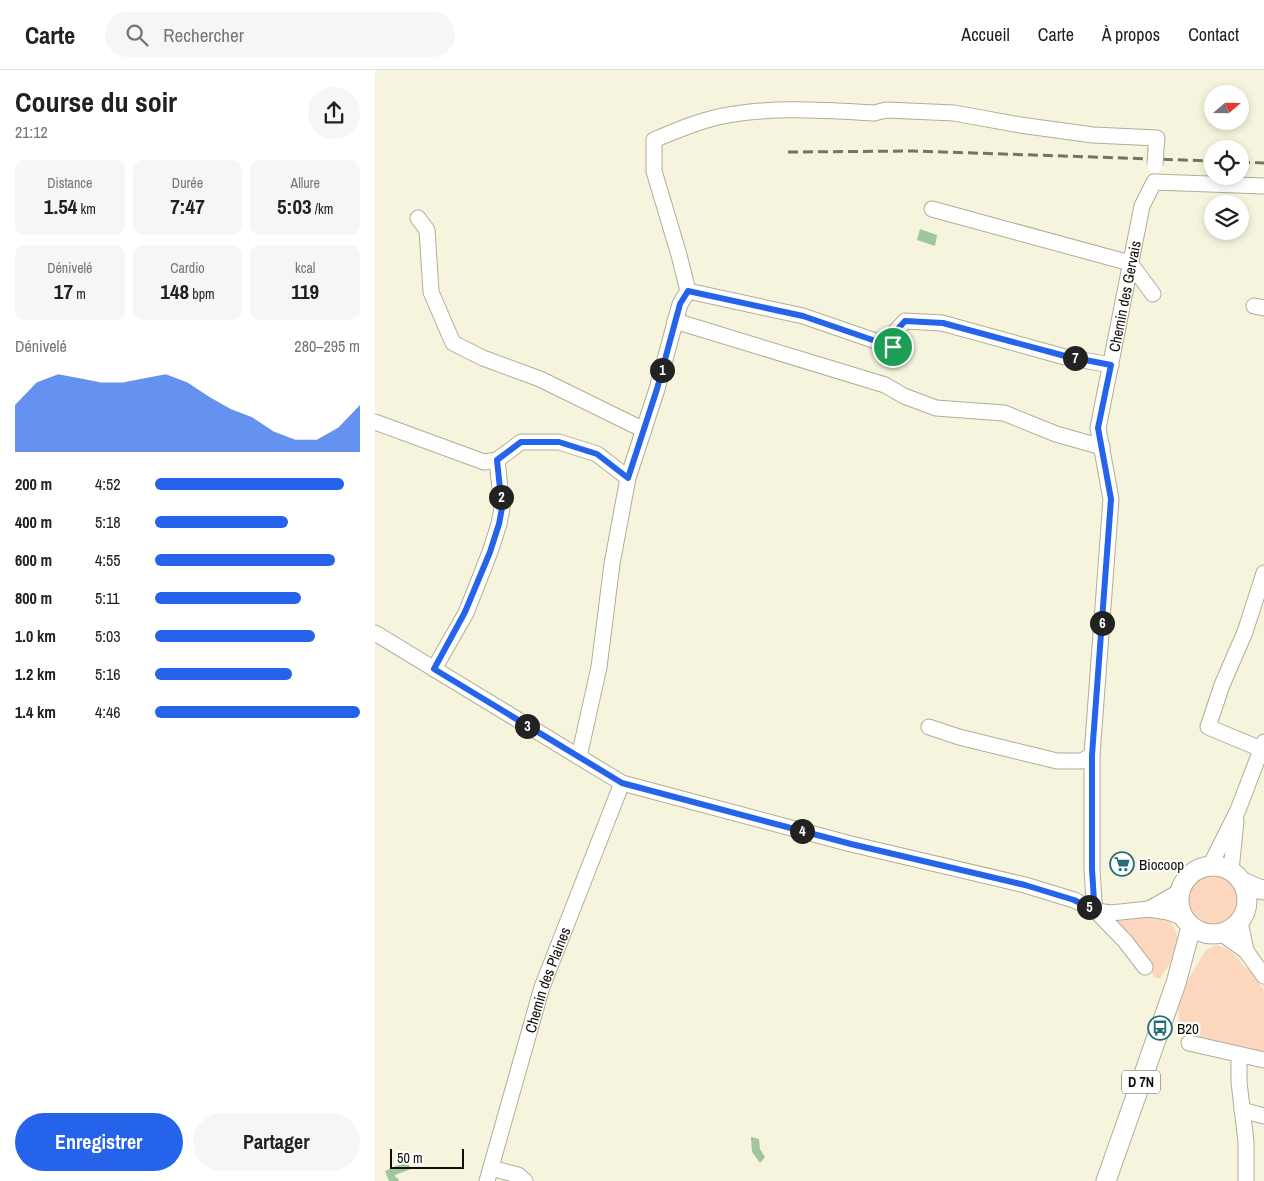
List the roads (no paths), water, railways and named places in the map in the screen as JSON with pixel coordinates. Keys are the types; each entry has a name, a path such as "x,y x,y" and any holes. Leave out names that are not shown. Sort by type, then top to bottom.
{"main road":[{"path":"1264,890 1221,866 1210,866 1199,868 1190,874 1183,882 1179,892 1180,910 1187,923 1200,932 1216,934 1233,929 1257,904 1264,901"},
{"path":"1237,876 1247,897 1243,917"},
{"name":"D 7N","path":"1107,1181 1176,983 1187,923"},
{"name":"D 7N","path":"1176,983 1199,947 1216,934"}],"street":[{"path":"579,757 599,667 611,564 628,478 657,389 680,304 688,291 654,171 654,140 690,125 717,117 748,112 795,110 874,112 886,110 954,113 1020,125 1093,135 1157,138 1154,182 1264,186"},
{"name":"Chemin des Gervais","path":"1096,911 1092,869 1092,755 1111,499 1098,428 1142,206 1154,182"},
{"path":"932,209 1131,263 1153,294"},
{"path":"418,218 427,230 431,292 453,343 483,358 540,380 644,430"},
{"path":"688,291 803,316 893,347 895,332 905,321 943,323 1065,356 1111,365"},
{"path":"675,321 885,385 904,396 936,408 1004,413 1056,434 1102,447"},
{"path":"375,422 484,462 497,460 521,442 559,442 597,454 628,478"},
{"path":"434,669 465,612 490,552 499,524 502,508 497,460"},
{"path":"1210,866 1238,810 1262,755 1208,727 1221,685 1245,632 1264,573"},
{"path":"375,633 622,783 851,844 1025,885 1074,900 1096,911 1111,914 1149,909 1168,912 1187,923"},
{"path":"929,727 959,737 1057,762 1082,761 1092,755"},
{"name":"Chemin des Plaines","path":"489,1174 542,987 622,783"},
{"path":"1237,876 1238,810"},
{"path":"1149,909 1179,892"},
{"path":"1096,911 1125,941 1145,968"},
{"path":"1243,917 1246,951"},
{"path":"1216,934 1246,951 1264,976"},
{"path":"1189,1043 1264,1060"},
{"path":"1239,1055 1239,1082 1246,1142 1246,1181"},
{"path":"1242,1110 1264,1116"},
{"path":"489,1174 518,1175 525,1181"}],"railway":[{"path":"788,152 914,151 1204,161"},
{"path":"1249,162 1264,163"}],"place":[{"name":"Biocoop","path":"1122,864"},
{"name":"B20","path":"1160,1028"}]}
